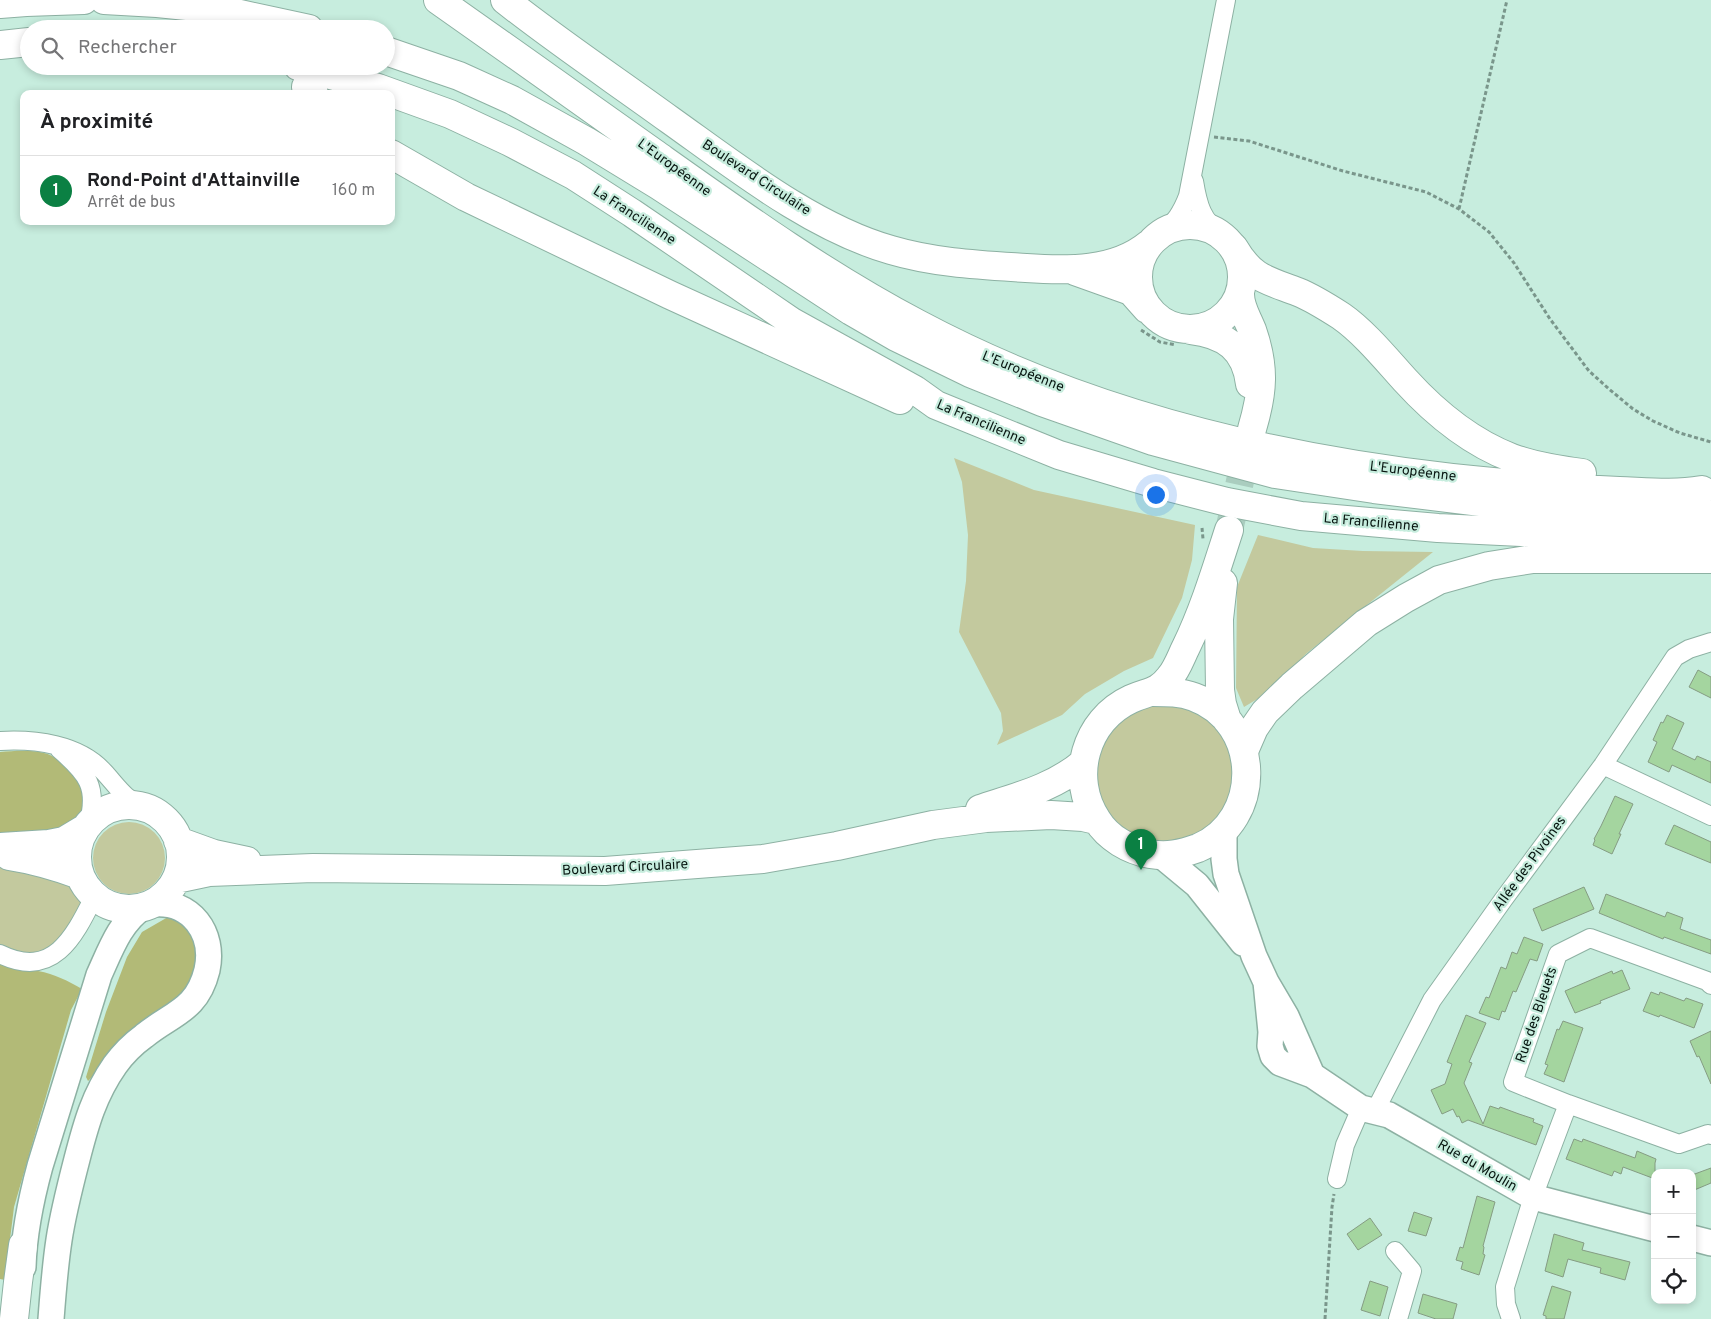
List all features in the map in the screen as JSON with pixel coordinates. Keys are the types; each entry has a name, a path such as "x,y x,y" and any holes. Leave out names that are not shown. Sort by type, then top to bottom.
{"main road":[{"path":"0,4 84,0"},
{"path":"104,0 156,2 217,9 268,20"},
{"name":"L'Européenne","path":"438,0 720,200 831,275 917,324 1023,374 1092,400 1158,421 1301,456 1412,473 1574,489 1682,494 1706,490"},
{"name":"Boulevard Circulaire","path":"505,0 706,146 780,196 850,236 890,250 955,263 1073,270 1130,257 1155,239"},
{"path":"0,45 20,43"},
{"path":"395,54 459,76 512,100 586,141 658,185 851,311 896,337 970,373 1042,402 1153,441 1276,474 1374,489 1482,502 1711,515"},
{"name":"La Francilienne","path":"306,82 384,90"},
{"name":"La Francilienne","path":"395,94 450,114 510,142 573,175 792,322 915,390 936,405 1060,455 1153,483 1228,502 1301,516 1438,528 1711,541"},
{"path":"395,156 466,197 755,334 899,400 936,405"},
{"path":"1228,242 1241,264 1240,294 1242,309 1252,329 1260,358 1262,387 1260,402 1252,429 1249,376 1243,358 1233,346 1209,333 1175,328 1160,321 1147,309 1140,294 1137,270 1140,258 1155,239 1175,227 1191,224 1207,227 1228,242 1245,265 1261,278 1299,293 1343,317 1376,347 1433,410 1473,440 1512,458 1552,469 1706,490"},
{"name":"Boulevard Circulaire","path":"1073,270 1131,291 1147,309"},
{"path":"1191,330 1208,327 1222,319 1233,308 1240,294"},
{"path":"1153,692 1170,677 1197,624 1229,530 1219,619 1220,690 1227,720"},
{"path":"1244,751 1254,728 1265,712 1292,686 1366,624 1406,598 1439,580 1489,566 1533,559 1711,559"},
{"path":"1153,692 1170,692 1194,697 1212,707 1227,720 1237,734 1244,751 1247,768 1246,786 1242,802 1234,818 1224,831 1206,844 1183,854 1162,856 1140,852 1119,842 1096,820 1087,802 1083,782 1083,762 1087,745 1098,726 1113,710 1132,698 1153,692"},
{"name":"Boulevard Circulaire","path":"933,825 1046,786 1071,773 1083,762"},
{"path":"0,847 49,844 64,841 86,827 100,814 116,807 127,805 144,807 159,814 170,826 178,841 181,854 180,867 176,879 169,890 160,899 148,905 126,909 109,906 87,886 60,867 35,860 0,854"},
{"name":"Boulevard Circulaire","path":"176,879 209,872 313,868 605,872 763,859 837,846 933,825 986,818 1068,816 1096,820"},
{"path":"86,827 79,840 77,864 87,886"},
{"name":"Boulevard Circulaire","path":"178,841 214,854 248,861 313,868"},
{"path":"14,1319 24,1245"}],"street":[{"path":"1155,239 1171,227 1178,218 1188,196 1226,0"},
{"path":"1193,173 1197,203 1210,225 1228,242"},
{"name":"Allée des Pivoines","path":"1337,1179 1345,1145 1368,1110 1432,1000 1603,765 1675,657 1689,648 1711,642"},
{"path":"0,741 35,741 76,752 93,762 127,799 144,807"},
{"path":"55,746 78,768 92,790 93,802 86,827"},
{"path":"1603,765 1711,816"},
{"name":"Rue du Moulin","path":"1224,831 1226,874 1254,956 1266,982 1270,1017 1270,1046 1273,1056 1280,1063 1312,1075 1368,1110 1388,1115 1533,1197 1651,1228"},
{"name":"Rue du Moulin","path":"1162,856 1197,885 1254,956"},
{"path":"0,954 11,960 27,962 44,960 57,954 76,933 87,886"},
{"path":"21,1319 24,1245 32,1199 40,1166 99,975 128,919 148,905 166,904 189,912 199,924 205,936 208,954 207,968 202,987 192,1003 129,1048 102,1083 93,1102 69,1187 58,1240 50,1319"},
{"name":"Rue des Bleuets","path":"1568,1104 1513,1082 1558,954 1590,938 1707,981 1711,985"},
{"path":"1508,1318 1505,1286 1533,1197 1568,1104 1680,1144 1711,1134"},
{"path":"1696,1239 1711,1243"},
{"path":"1395,1251 1412,1270 1398,1319"}],"path":[{"path":"1459,209 1506,0"},
{"path":"1199,135 1249,141 1343,171 1426,192 1459,209 1489,232 1514,262 1550,319 1584,363 1610,389 1633,409 1653,420 1680,433 1711,442"},
{"path":"1202,528 1203,543"},
{"path":"1325,1319 1332,1207 1337,1179"}],"green space":[{"path":"954,458 1034,490 1195,525 1192,560 1182,598 1153,658 1124,671 1085,694 1062,715 997,745 1003,731 1001,713 959,632 966,581 968,535 962,482"},
{"path":"1258,535 1313,548 1433,552 1307,653 1264,695 1244,707 1236,688 1237,587"},
{"path":"1165,704 1192,710 1204,716 1214,725 1223,735 1229,747 1235,774 1229,801 1223,813 1214,823 1204,832 1192,838 1165,844 1138,838 1126,832 1116,823 1107,813 1101,801 1095,774 1101,747 1107,735 1116,725 1126,716 1138,710"},
{"path":"25,751 44,753 55,757 69,768 80,782 85,794 84,807 78,819 68,828 57,832 0,832 0,752"},
{"path":"136,822 155,832 163,844 165,858 163,872 155,884 143,892 122,894 103,884 95,872 93,851 103,832 115,824"},
{"path":"0,864 50,878 69,886 76,892 81,901 80,908 71,930 66,936 54,945 31,953 17,951 0,944"},
{"path":"168,917 179,920 190,930 197,946 198,964 183,996 88,1081 86,1077 106,1012 127,957 142,932"},
{"path":"0,964 50,974 82,989 71,1010 14,1207 5,1280 0,1279"}],"building":[{"path":"1698,670 1711,677 1711,698 1689,687"},
{"path":"1667,715 1684,723 1672,749 1695,760 1697,756 1711,762 1711,783 1672,765 1669,772 1648,762 1657,742 1653,740 1661,722 1663,723"},
{"path":"1615,796 1633,804 1612,854 1593,845 1594,839"},
{"path":"1674,825 1711,842 1711,863 1665,844"},
{"path":"1584,887 1594,909 1542,931 1533,909"},
{"path":"1606,894 1665,917 1667,912 1683,918 1680,929 1711,940 1711,954 1664,937 1663,939 1599,913"},
{"path":"1524,937 1543,944 1537,961 1530,959 1516,992 1513,991 1505,1012 1502,1011 1499,1020 1479,1013 1486,997 1489,998 1501,967 1506,969 1512,952 1517,954"},
{"path":"1622,970 1630,989 1575,1013 1565,991 1612,971 1613,974"},
{"path":"1651,992 1659,995 1660,992 1684,1001 1686,998 1703,1004 1694,1028 1660,1015 1659,1017 1643,1011"},
{"path":"1466,1015 1486,1023 1469,1062 1472,1063 1464,1083 1483,1124 1490,1106 1499,1109 1500,1107 1534,1119 1533,1122 1543,1126 1536,1145 1468,1120 1462,1123 1453,1109 1442,1114 1431,1090 1445,1084 1452,1064 1447,1062"},
{"path":"1563,1021 1583,1028 1564,1082 1544,1074 1548,1065 1545,1064 1557,1029 1559,1030"},
{"path":"1711,1031 1711,1084 1699,1056 1697,1057 1690,1041"},
{"path":"1574,1139 1582,1142 1583,1139 1635,1158 1637,1151 1656,1159 1655,1169 1651,1169 1651,1178 1623,1167 1621,1174 1614,1171 1612,1176 1566,1159"},
{"path":"1711,1168 1711,1183 1696,1189 1696,1174"},
{"path":"1477,1196 1495,1202 1483,1246 1483,1254 1485,1255 1479,1275 1461,1269 1463,1262 1456,1260 1460,1247 1463,1248"},
{"path":"1414,1212 1432,1218 1426,1236 1408,1231"},
{"path":"1370,1218 1382,1235 1358,1250 1347,1234"},
{"path":"1554,1234 1584,1243 1582,1250 1630,1262 1625,1280 1600,1273 1601,1268 1568,1259 1563,1277 1545,1271"},
{"path":"1370,1281 1388,1287 1380,1316 1361,1310"},
{"path":"1552,1286 1571,1292 1564,1319 1546,1319 1546,1316 1543,1315"},
{"path":"1423,1294 1457,1304 1453,1319 1436,1319 1418,1313"}],"tunnel":[{"path":"1230,526 1249,441"}],"place":[{"name":"Rond-Point d'Attainville","path":"1141,870"}]}
